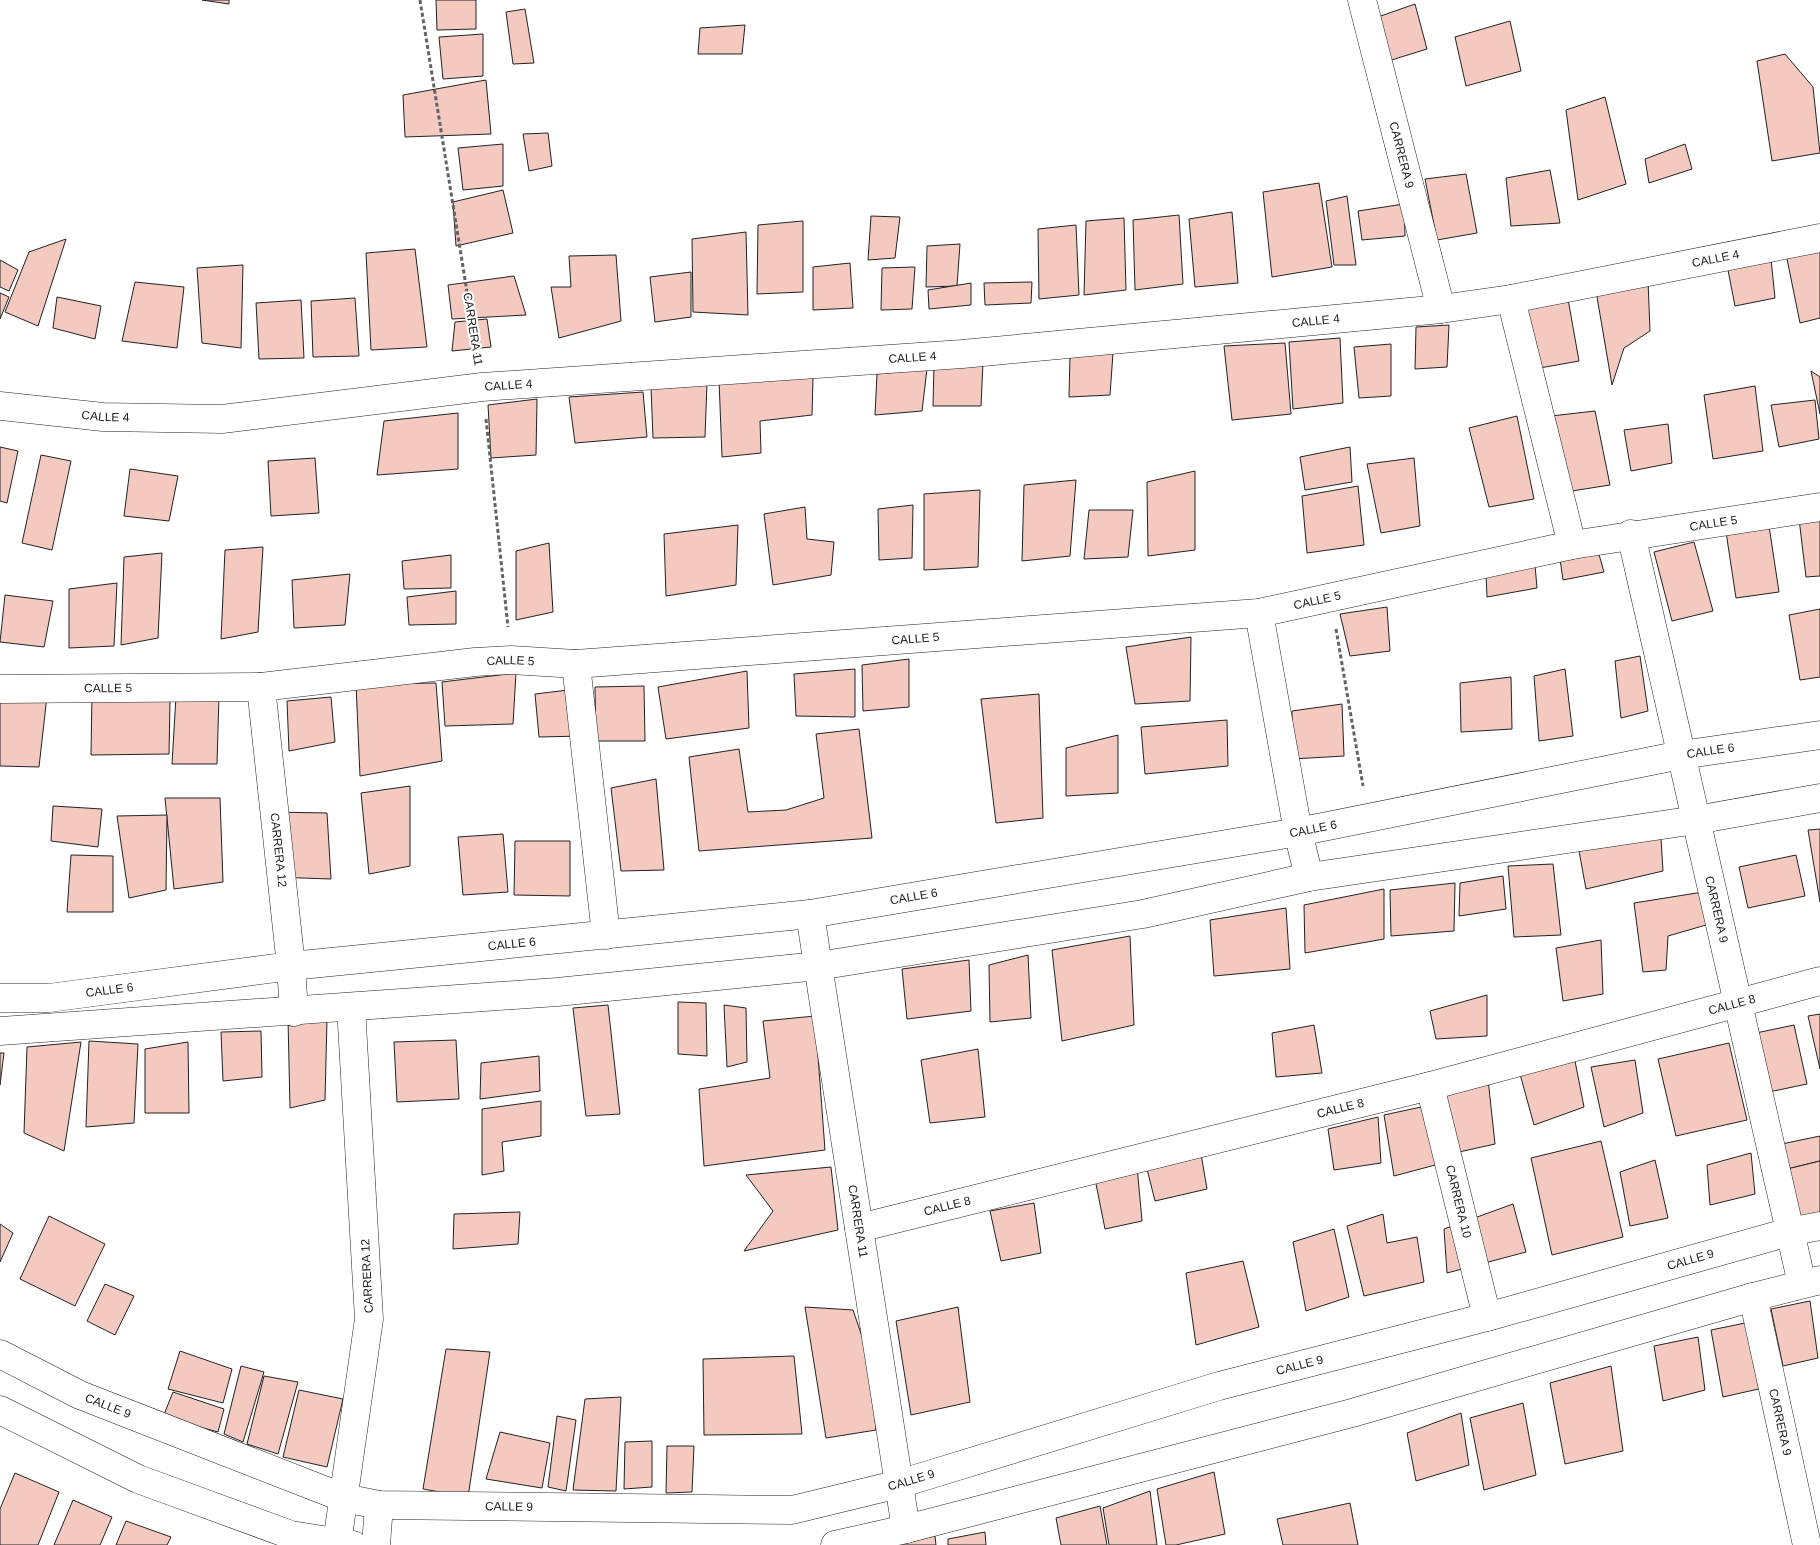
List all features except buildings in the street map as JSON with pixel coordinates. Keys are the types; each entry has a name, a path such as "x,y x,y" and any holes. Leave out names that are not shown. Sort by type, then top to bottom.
{"street":[{"name":"CARRERA 9","path":"1362,0 1440,309"},
{"name":"CALLE 4","path":"0,406 102,416 222,419 482,387 962,354 1440,309 1511,299 1820,238"},
{"path":"1511,299 1572,545"},
{"name":"CALLE 5","path":"0,689 261,687 512,660 576,664 1259,613 1572,545 1631,534 1820,507"},
{"name":"CARRERA 9","path":"1631,534 1789,1232 1811,1282"},
{"path":"1259,613 1298,832 1309,877"},
{"path":"576,664 606,935"},
{"name":"CARRERA 12","path":"261,687 291,966 294,1012"},
{"name":"CALLE 6","path":"0,998 49,998 291,966 810,914 1369,820 1681,755 1820,735"},
{"path":"0,1031 294,1012 350,1006 557,992 818,966 1143,914 1309,877 1696,820 1820,798"},
{"name":"CARRERA 11","path":"810,914 906,1529"},
{"name":"CALLE 8","path":"859,1228 1430,1086 1820,981"},
{"name":"CARRERA 12","path":"345,1544 344,1498 369,1319 350,1006"},
{"name":"CARRERA 10","path":"1430,1086 1487,1317"},
{"name":"CALLE 9","path":"0,1354 80,1395 344,1498 379,1505 792,1510 899,1484 1219,1386 1487,1317 1789,1232 1820,1226"},
{"path":"835,1545 906,1529 1352,1413 1811,1282"},
{"name":"CARRERA 9","path":"1753,1297 1807,1545"},
{"path":"0,1410 138,1479 291,1535 345,1544"},
{"path":"376,1545 379,1505"}],"path":[{"name":"CARRERA 11","path":"420,0 482,387 512,660"},
{"path":"1330,597 1369,820"}]}
